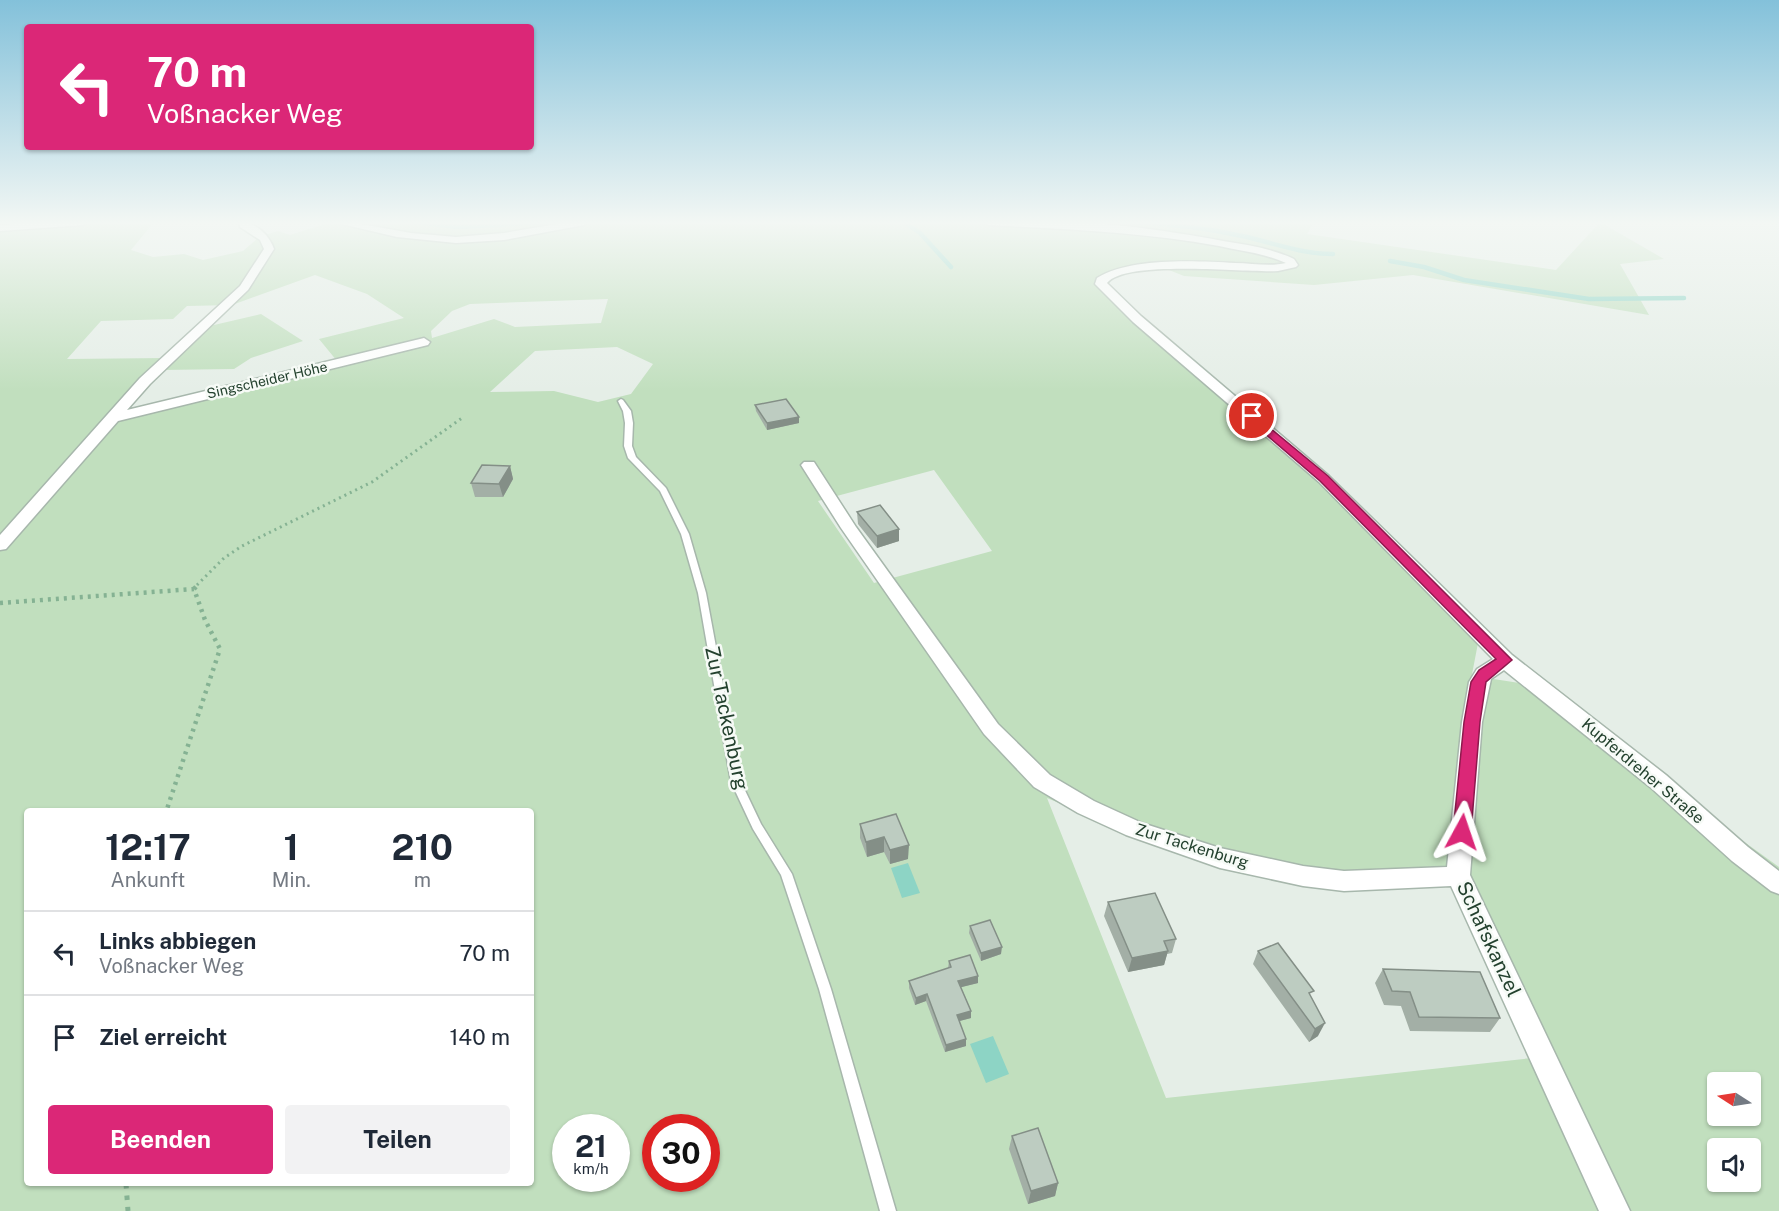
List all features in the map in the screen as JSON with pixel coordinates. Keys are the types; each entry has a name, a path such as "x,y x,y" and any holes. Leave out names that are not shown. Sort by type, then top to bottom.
{"street":[{"path":"0,545 145,381 244,288 251,279"},
{"name":"Kupferdreher Straße","path":"1103,279 1101,284 1137,319 1324,479 1505,660 1649,774 1740,854 1779,884"},
{"name":"Singscheider Höhe","path":"111,418 424,342"},
{"name":"Zur Tackenburg","path":"809,465 849,528 991,729 1042,781 1086,807 1125,825 1220,858 1303,876 1344,881 1458,876"},
{"name":"Schafskanzel","path":"1505,660 1484,674 1479,682 1472,722 1458,876 1475,908 1614,1211"}],"lane":[{"name":"Zur Tackenburg","path":"621,401 627,411 628,446 632,458 663,490 686,534 702,593 736,782 756,826 786,874 825,989 888,1211"}],"path":[{"path":"194,590 202,578 223,559 260,534 341,499 462,418"},
{"path":"0,603 194,590"},
{"path":"167,808 220,649 205,620 194,590"},
{"path":"126,1186 128,1211"}],"green space":[{"path":"0,279 305,279 232,305 187,306 173,319 101,321 67,359 165,358 200,326 261,314 303,341 251,358 234,369 161,370 131,401 129,409 141,409 337,361 319,339 404,318 367,294 325,279 1100,279 1097,285 1328,486 1478,643 1460,737 1446,887 1351,886 1165,847 1047,798 1166,1098 1532,1058 1602,1211 0,1211","holes":["608,299 601,323 515,327 494,319 432,338 431,331 452,311 470,304","617,347 653,364 631,394 598,402 554,391 490,392 535,351","934,470 992,551 874,583 818,501"]},
{"path":"1220,279 1378,279 1314,285"},
{"path":"1434,279 1628,279 1649,315"},
{"path":"1487,678 1526,684 1779,867 1779,1211 1617,1211 1464,874"}],"water":[{"path":"908,863 920,893 902,898 891,868"},
{"path":"993,1036 1009,1074 986,1083 970,1044"}],"building":[{"path":"786,399 799,417 767,423 755,405"},
{"path":"482,465 510,466 499,484 471,483"},
{"path":"880,505 899,529 877,536 857,512"},
{"path":"896,814 909,845 890,850 884,837 866,842 860,824"},
{"path":"1155,893 1176,939 1164,941 1168,951 1132,958 1108,902"},
{"path":"990,920 1002,947 981,953 970,926"},
{"path":"1278,943 1314,991 1309,993 1325,1023 1315,1029 1258,951"},
{"path":"970,955 978,976 958,981 971,1011 957,1015 966,1039 946,1045 927,994 916,998 909,981 951,967 949,961"},
{"path":"1383,969 1480,972 1500,1018 1419,1017 1410,992 1392,991"},
{"path":"1038,1128 1058,1183 1031,1191 1012,1136"}],"waterway":[{"path":"1459,279 1589,299 1684,298"}],"route":[{"path":"1252,416 1324,479 1505,660 1484,674 1479,682 1472,722 1462,832"}]}
